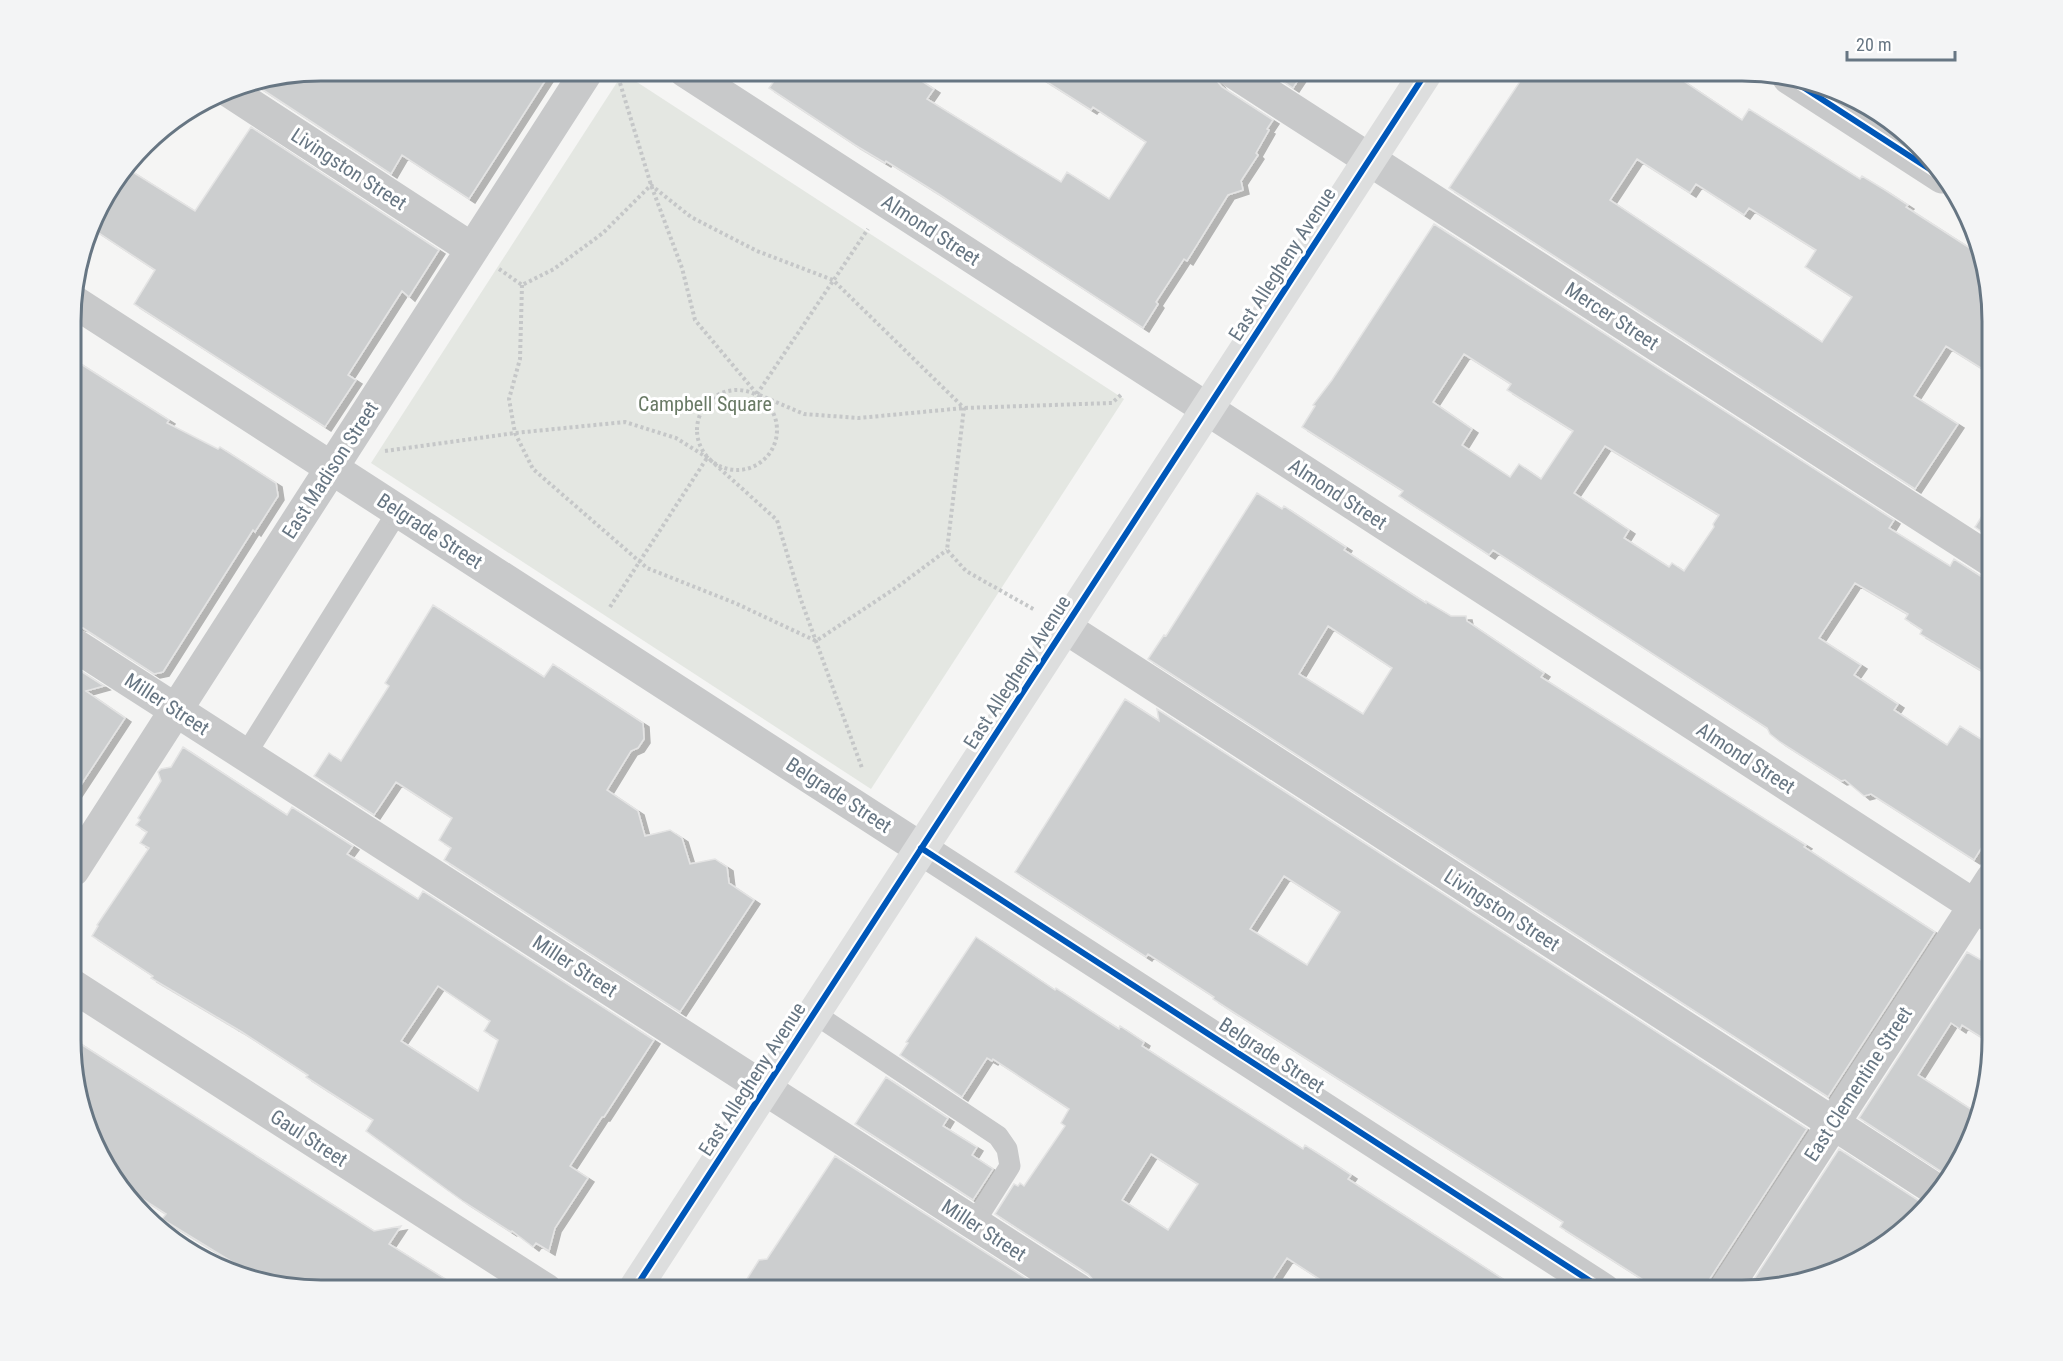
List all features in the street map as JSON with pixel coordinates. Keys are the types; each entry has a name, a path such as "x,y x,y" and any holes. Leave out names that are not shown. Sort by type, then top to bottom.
{"street":[{"name":"East Madison Street","path":"81,857 580,81"},
{"name":"Almond Street","path":"702,81 1982,910"},
{"name":"Mercer Street","path":"1249,81 1982,555"},
{"name":"East Allegheny Avenue","path":"641,1280 1066,628 1206,409 1371,160 1420,81"},
{"path":"1808,90 1924,165"},
{"name":"Livingston Street","path":"237,96 472,249"},
{"name":"Belgrade Street","path":"82,306 338,457 398,511 1589,1280"},
{"name":"Livingston Street","path":"1066,628 1931,1187"},
{"name":"Miller Street","path":"81,649 1062,1280"},
{"name":"East Clementine Street","path":"1731,1280 1832,1123 1982,912"},
{"name":"Gaul Street","path":"81,991 530,1280"}],"lane":[{"path":"246,754 398,511"},
{"path":"815,1014 998,1136 1007,1149 1010,1166 974,1223"}],"path":[{"path":"338,457 515,433 625,422 676,438 725,469 750,468 762,462 769,455 776,443 778,428 774,415 763,399 694,320 682,268 651,185 620,82"},
{"path":"522,285 554,269 603,233 651,185"},
{"path":"651,185 691,217 757,250 833,280 964,408"},
{"path":"757,394 886,201"},
{"path":"472,249 522,285"},
{"path":"522,285 520,359 510,399 515,433 533,469 647,568 735,603 816,640"},
{"path":"865,777 801,600 777,520 708,458 700,445 697,432 703,408 716,395 729,390 744,389 804,414 859,418 964,408 1112,403 1149,372"},
{"path":"816,640 900,585 947,550 964,408"},
{"path":"591,636 708,458"},
{"path":"947,550 966,571 1066,628"}],"green space":[{"name":"Campbell Square","path":"618,81 635,81 1124,399 871,789 371,463"}],"building":[{"path":"321,81 545,81 469,199 402,155 391,174 261,89 289,83"},
{"path":"774,81 922,81 934,89 927,99 1061,182 1067,172 1109,199 1146,142 1093,107 1091,110 1045,81 1217,81 1222,87 1273,120 1256,153 1258,155 1241,181 1243,190 1228,195 1187,261 1184,259 1156,302 1158,304 1143,328 937,193 886,161 885,163 855,145 769,88"},
{"path":"1282,81 1298,81 1293,88"},
{"path":"1520,81 1684,81 1742,120 1749,109 1860,179 1862,176 1885,190 1908,205 1906,207 1970,248 1980,289 1982,369 1946,346 1914,396 1958,424 1915,489 1449,188","holes":["1637,159 1690,193 1696,184 1744,215 1749,208 1816,250 1805,267 1852,297 1822,342 1610,200"]},
{"path":"251,127 439,250 409,297 402,291 348,375 356,380 325,427 134,304 155,270 98,232 121,188 133,172 195,211"},
{"path":"1434,224 1894,520 1889,528 1950,566 1954,559 1982,577 1982,671 1920,634 1922,630 1905,619 1908,614 1855,583 1819,638 1861,665 1854,675 1898,704 1894,710 1947,745 1960,726 1982,740 1982,847 1974,860 1871,794 1864,796 1845,780 1841,781 1780,742 1770,734 1767,728 1493,550 1489,555 1399,496 1403,491 1302,427 1315,406 1313,405 1332,380","holes":["1464,354 1511,384 1507,390 1573,431 1541,479 1519,464 1510,477 1462,445 1472,429 1433,402","1605,446 1719,515 1713,524 1714,527 1684,571 1672,563 1669,567 1624,538 1629,530 1574,493"]},
{"path":"81,364 169,420 167,423 218,449 220,447 276,483 278,496 255,532 253,530 163,672 154,674 81,627"},
{"path":"1257,493 1282,509 1284,506 1346,547 1344,550 1426,603 1426,601 1451,616 1466,616 1467,621 1544,673 1541,677 1806,845 1804,847 1935,932 1828,1097 1148,659 1164,635 1166,636","holes":["1328,626 1392,668 1363,714 1299,674"]},
{"path":"1982,516 1982,532 1975,527"},
{"path":"433,605 544,677 553,664 643,723 644,739 638,748 631,751 607,790 638,811 645,836 670,830 682,838 690,864 715,859 727,867 729,883 754,900 680,1012 444,860 451,848 439,840 452,818 396,782 374,815 314,776 329,753 341,761 389,686 385,683"},
{"path":"81,671 104,686 86,691 125,718 81,785"},
{"path":"1125,699 1159,721 1157,709 1807,1129 1709,1280 1643,1280 1560,1227 1563,1222 1230,1010 1148,954 1146,957 1015,872","holes":["1284,876 1340,912 1307,965 1250,929"]},
{"path":"183,747 287,815 292,807 353,846 347,854 418,899 423,891 654,1040 570,1166 588,1178 555,1228 549,1251 536,1243 533,1247 512,1231 464,1202 366,1131 373,1120 306,1077 308,1075 242,1032 151,978 153,976 92,936 149,848 140,843 147,832 136,825 161,781 158,772 171,767","holes":["438,986 490,1021 484,1031 498,1040 478,1091 401,1041"]},
{"path":"976,937 1055,990 1056,988 1119,1029 1120,1026 1144,1042 1142,1046 1303,1149 1305,1145 1330,1161 1351,1175 1348,1179 1505,1280 1321,1280 1287,1258 1273,1280 1093,1280 1088,1274 995,1214 1014,1184 1018,1186 1020,1183 1024,1186 1065,1126 1061,1123 1069,1109 993,1059 992,1061 987,1058 962,1097 900,1055 908,1043 906,1042","holes":["1151,1154 1198,1184 1168,1230 1122,1200"]},
{"path":"1967,952 1982,960 1982,1038 1962,1025 1960,1029 1951,1023 1918,1075 1971,1110 1964,1132 1942,1172 1859,1118"},
{"path":"81,1044 374,1231 401,1226 389,1244 447,1280 321,1280 289,1278 259,1272 236,1264 162,1219 166,1214 141,1198 131,1186 113,1160 99,1132 89,1102 83,1072"},
{"path":"886,1077 948,1118 943,1126 977,1147 972,1155 993,1169 973,1200 855,1124"},
{"path":"1839,1149 1919,1201 1912,1210 1875,1240 1834,1262 1804,1272 1754,1279"},
{"path":"835,1156 1028,1280 746,1280 759,1260 767,1259"}],"cycle path":[{"path":"641,1280 1420,81"},
{"path":"1808,90 1924,165"},
{"path":"921,848 1589,1280"}]}
